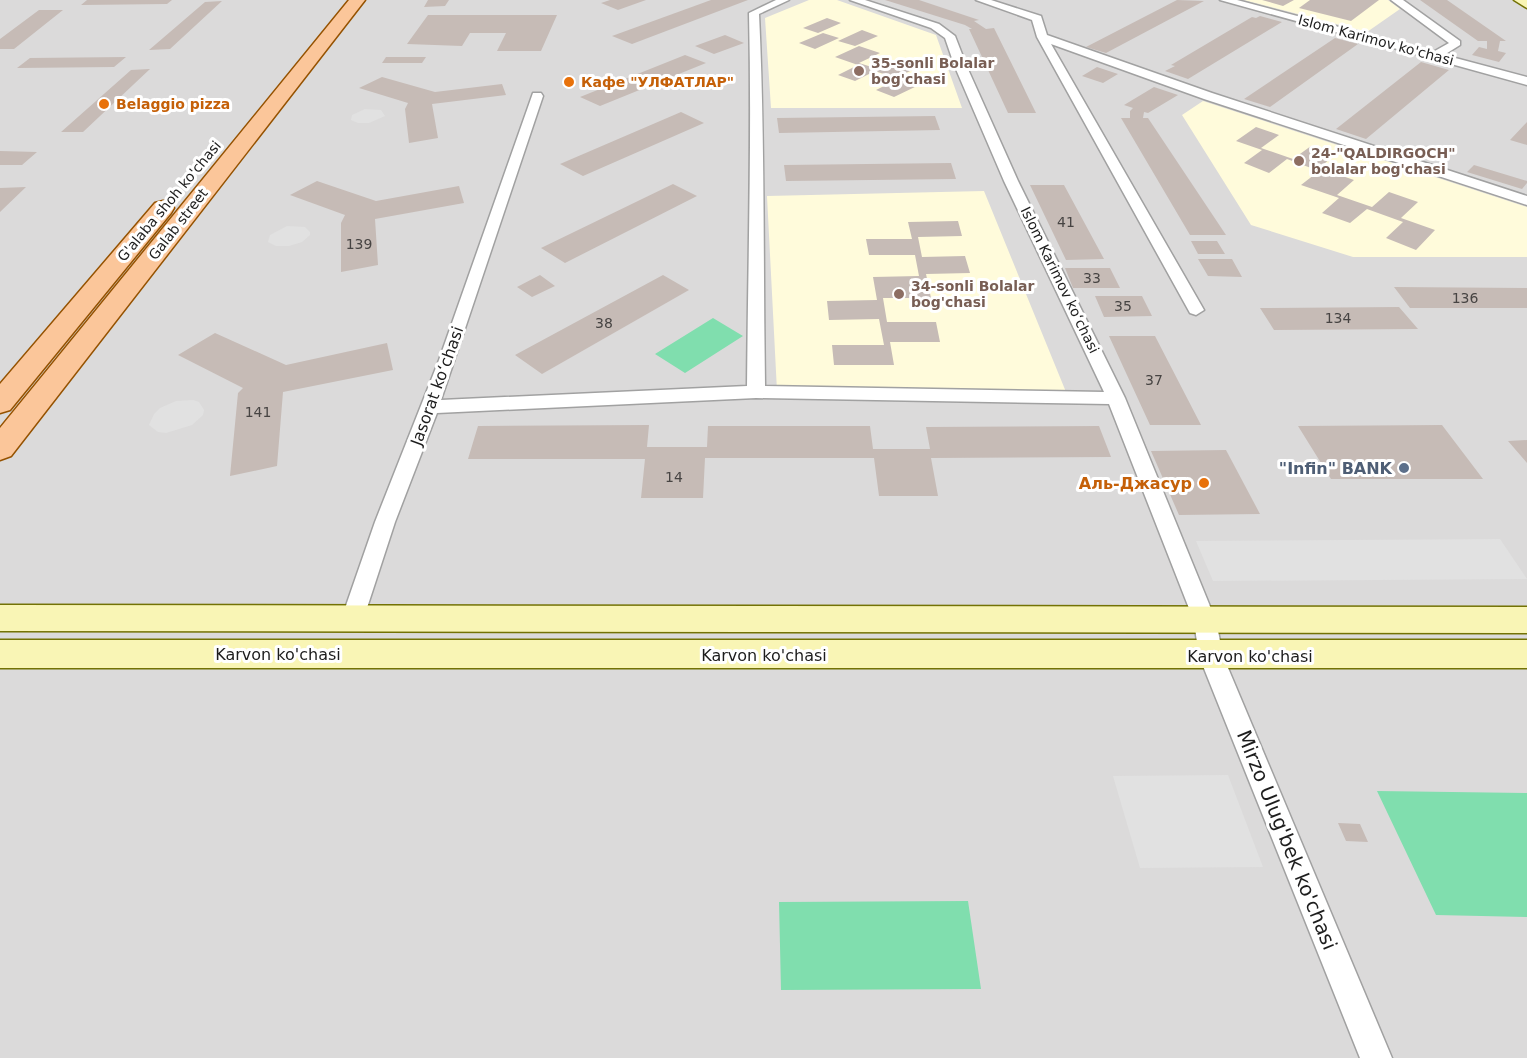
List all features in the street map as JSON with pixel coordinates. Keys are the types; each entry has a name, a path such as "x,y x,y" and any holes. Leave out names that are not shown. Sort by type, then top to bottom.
{"main road":[{"name":"G'alaba shoh ko'chasi","path":"195,169 337,0"},
{"name":"Galab street","path":"0,449 357,0"},
{"path":"1521,0 1527,4"},
{"name":"G'alaba shoh ko'chasi","path":"0,403 173,196"},
{"path":"0,618 1527,620"},
{"name":"Karvon ko'chasi","path":"0,654 1211,656 1527,654"}],"street":[{"path":"756,392 758,120 754,13 784,0"},
{"name":"Islom Karimov ko‘chasi","path":"855,0 935,26 950,36 960,67 1011,181 1116,398 1205,621"},
{"path":"981,0 1037,18 1042,37 1196,310"},
{"name":"Islom Karimov ko'chasi","path":"1225,0 1527,81"},
{"path":"1396,0 1456,43 1435,56"},
{"path":"1042,37 1208,96 1527,201"},
{"name":"Jasorat ko‘chasi","path":"352,620 385,522 448,360 537,96"},
{"path":"430,407 756,392 1116,398"},
{"name":"Mirzo Ulug'bek ko'chasi","path":"1205,621 1211,656 1376,1058"}],"shaded area":[{"path":"0,0 1527,0 1527,1058 0,1058"},
{"name":"35-sonli Bolalar bog'chasi","path":"809,0 837,0 936,35 962,108 771,108 765,18"},
{"path":"1244,0 1388,0 1400,9 1367,32"},
{"name":"24-\"QALDIRGOCH\" bolalar bog'chasi","path":"1203,101 1527,207 1527,257 1353,257 1251,225 1182,115"},
{"path":"365,109 381,110 385,116 369,123 358,123 351,120 352,115"},
{"name":"34-sonli Bolalar bog'chasi","path":"984,191 1066,392 777,391 767,196"},
{"path":"287,226 305,227 310,235 302,242 289,246 276,246 268,242 270,235"},
{"path":"176,401 199,402 204,410 203,415 192,425 166,433 158,432 149,425 160,408"},
{"path":"1500,539 1527,579 1213,581 1196,541"},
{"path":"1228,775 1263,867 1140,868 1113,776"}],"green space":[{"path":"713,318 743,336 685,373 655,354"},
{"path":"1377,791 1527,793 1527,917 1436,915"},
{"path":"968,901 981,989 781,990 779,902"}],"building":[{"path":"87,0 172,0 167,4 81,5"},
{"path":"428,0 449,0 445,6 424,7"},
{"path":"610,0 646,0 618,10 601,3"},
{"path":"711,0 748,0 632,44 612,36"},
{"path":"885,0 919,0 979,20 974,21 986,29 994,28 1036,113 1008,113 969,29 972,29"},
{"path":"1177,0 1204,1 1106,53 1086,47"},
{"path":"1262,0 1294,0 1283,6"},
{"path":"1310,0 1379,0 1351,21 1299,8"},
{"path":"1420,0 1447,0 1506,41 1500,41 1498,51 1506,53 1499,62 1472,55 1479,47 1487,49 1487,41 1478,41"},
{"path":"222,1 170,49 149,50 205,2"},
{"path":"39,10 63,10 14,49 0,49 0,39"},
{"path":"428,15 557,15 541,51 497,51 506,33 470,33 462,46 407,44"},
{"path":"1260,16 1282,22 1188,79 1165,71 1175,66 1171,65 1252,17"},
{"path":"827,18 841,23 818,33 803,28"},
{"path":"862,30 878,36 855,46 838,41"},
{"path":"823,33 839,38 815,49 799,43"},
{"path":"725,35 744,43 714,54 695,46"},
{"path":"1335,38 1358,44 1270,107 1244,99"},
{"path":"859,46 880,53 859,63 881,70 902,60 920,66 898,77 919,85 894,97 876,90 898,79 875,71 855,81 838,75 858,65 835,57"},
{"path":"685,55 706,63 600,106 580,97"},
{"path":"126,57 114,67 17,68 30,58"},
{"path":"386,57 426,57 422,63 382,63"},
{"path":"1421,62 1449,70 1366,139 1336,129"},
{"path":"1097,67 1118,74 1103,83 1082,76"},
{"path":"150,69 83,132 61,132 131,70"},
{"path":"382,77 435,92 502,84 506,95 432,104 438,138 409,143 405,109 408,103 359,88"},
{"path":"1154,87 1178,95 1148,113 1144,112 1143,118 1148,118 1226,235 1190,235 1121,118 1130,118 1130,111 1133,108 1124,105"},
{"path":"681,112 704,123 583,176 560,164"},
{"path":"935,116 940,130 779,133 777,118"},
{"path":"1527,122 1527,145 1510,140"},
{"path":"1256,127 1279,135 1261,148 1293,159 1311,146 1336,154 1319,168 1354,180 1337,195 1372,207 1389,192 1418,202 1401,218 1435,230 1416,250 1386,238 1403,222 1367,209 1350,223 1322,213 1339,198 1301,185 1319,171 1287,159 1269,173 1244,163 1262,150 1236,141"},
{"path":"1421,147 1442,154 1436,159 1416,152"},
{"path":"0,151 37,152 22,165 0,165"},
{"path":"951,163 956,179 786,181 784,165"},
{"path":"1474,165 1527,181 1527,183 1522,189 1467,172"},
{"path":"317,181 376,201 459,186 464,203 375,219 378,265 341,272 341,223 345,215 290,195"},
{"path":"673,184 697,196 565,263 541,248"},
{"path":"1030,185 1064,185 1104,259 1066,260"},
{"path":"26,187 0,212 0,188"},
{"path":"958,221 962,236 918,237 922,257 965,256 970,273 926,274 931,298 883,298 887,322 936,322 940,342 890,342 894,365 834,365 832,345 884,345 879,319 829,320 827,301 877,300 873,277 919,276 915,255 869,255 866,239 912,239 908,222"},
{"path":"1191,241 1217,241 1225,254 1198,254"},
{"path":"1198,259 1232,259 1242,277 1208,276"},
{"path":"1065,268 1110,268 1120,288 1073,288"},
{"path":"540,275 555,286 532,297 517,287"},
{"path":"663,275 689,290 542,374 515,355"},
{"path":"1394,287 1527,288 1527,308 1410,308"},
{"path":"1095,296 1142,296 1152,316 1104,317"},
{"path":"1399,307 1418,329 1274,330 1260,308"},
{"path":"215,333 286,365 387,343 393,370 283,392 277,466 230,476 238,393 243,388 178,355"},
{"path":"1109,336 1155,336 1201,425 1150,425"},
{"path":"649,425 647,447 707,447 708,426 870,426 873,449 930,449 926,427 1099,426 1111,457 931,458 938,496 879,496 874,458 705,458 703,498 641,498 645,459 468,459 478,426"},
{"path":"1442,425 1483,479 1331,479 1298,426"},
{"path":"1527,440 1527,463 1508,441"},
{"name":"Аль-Джасур","path":"1226,450 1260,514 1179,515 1151,451"},
{"path":"1338,823 1360,824 1368,842 1346,841"}],"place":[{"name":"35-sonli Bolalar bog'chasi","path":"859,71"},
{"name":"Кафе \"УЛФАТЛАР\"","path":"569,82"},
{"name":"Belaggio pizza","path":"104,104"},
{"name":"24-\"QALDIRGOCH\" bolalar bog'chasi","path":"1299,161"},
{"name":"34-sonli Bolalar bog'chasi","path":"899,294"},
{"name":"\"Infin\" BANK","path":"1404,468"},
{"name":"Аль-Джасур","path":"1204,483"}]}
